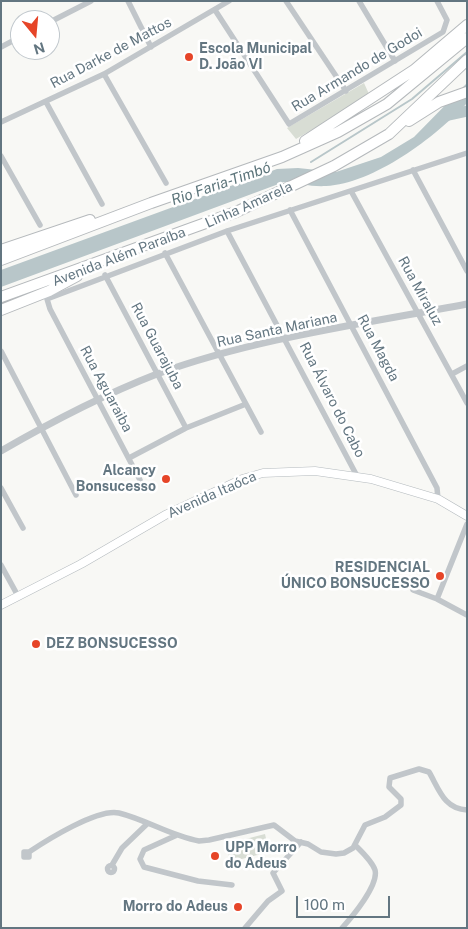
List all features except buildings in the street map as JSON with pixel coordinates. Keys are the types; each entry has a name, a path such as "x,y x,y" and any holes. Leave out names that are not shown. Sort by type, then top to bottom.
{"highway":[{"path":"282,157 409,73 467,25"},
{"path":"1,260 151,203 282,157 338,132 387,104 467,38"},
{"name":"Linha Amarela","path":"1,297 236,212 334,166 389,134 467,60"},
{"path":"389,134 439,102 467,92"},
{"path":"1,250 51,232 151,203"},
{"path":"1,310 49,291 99,263"}],"main road":[{"name":"Avenida Itaóca","path":"1,605 81,564 167,514 242,479 263,473 315,471 357,476 399,486 438,499 467,516"}],"street":[{"path":"60,17 91,1"},
{"path":"128,1 151,47"},
{"name":"Rua Darke de Mattos","path":"1,122 104,74 228,1"},
{"path":"286,1 346,91"},
{"path":"359,1 395,61"},
{"name":"Rua Armando de Godoi","path":"215,10 289,124 439,36 448,24 447,18 437,1"},
{"path":"104,74 166,183"},
{"path":"46,102 102,204"},
{"name":"Avenida Além Paraíba","path":"50,309 47,300 50,297 106,275 227,230 467,153"},
{"path":"1,156 40,225"},
{"path":"413,170 467,270"},
{"name":"Rua Miraluz","path":"351,191 467,403"},
{"name":"Rua Magda","path":"290,210 437,488 438,499"},
{"name":"Rua Álvaro do Cabo","path":"227,230 357,476"},
{"path":"165,253 261,432"},
{"name":"Rua Guarajuba","path":"106,275 186,428"},
{"name":"Rua Santa Mariana","path":"1,451 41,428 98,400 158,374 220,354 286,339 467,304"},
{"name":"Rua Aguaraiba","path":"50,309 140,480"},
{"path":"1,350 76,495"},
{"path":"452,374 467,366"},
{"path":"129,458 186,428 246,404"},
{"path":"1,488 23,528"},
{"path":"437,599 467,524"},
{"path":"2,566 18,596"},
{"path":"412,590 437,599 467,615"},
{"path":"29,852 73,826 119,813 177,835 205,841 274,825 300,842 321,852 336,854 348,852 355,845 365,825 385,817 402,805 401,799 389,787 388,782 394,776 419,769 426,770 445,800 457,808 467,810"},
{"path":"112,865 122,848 147,824"},
{"path":"177,835 144,850 140,859 144,867 198,881 232,885"},
{"path":"245,928 268,900 281,892 282,887 275,879 273,873 300,842"},
{"path":"342,928 362,906 375,875 374,868 355,845"}],"shaded area":[{"path":"364,83 369,94 361,101 296,139 287,128"},
{"path":"467,83 467,103 454,116 421,144 383,168 363,177 326,186 284,182 1,287 1,270 277,169 298,168 336,172 381,157 414,137"},
{"path":"265,834 269,852 230,862 226,844"}],"waterway":[{"path":"311,162 412,99 467,52"},
{"path":"445,116 467,111"}],"place":[{"name":"Escola Municipal D. João VI","path":"189,57"},
{"name":"Alcancy Bonsucesso","path":"166,479"},
{"name":"RESIDENCIAL ÚNICO BONSUCESSO","path":"440,576"},
{"name":"DEZ BONSUCESSO","path":"36,644"},
{"name":"UPP Morro do Adeus","path":"215,856"},
{"name":"Morro do Adeus","path":"238,907"}],"water label":[{"name":"Rio Faria-Timbó","path":"221,184"}]}
